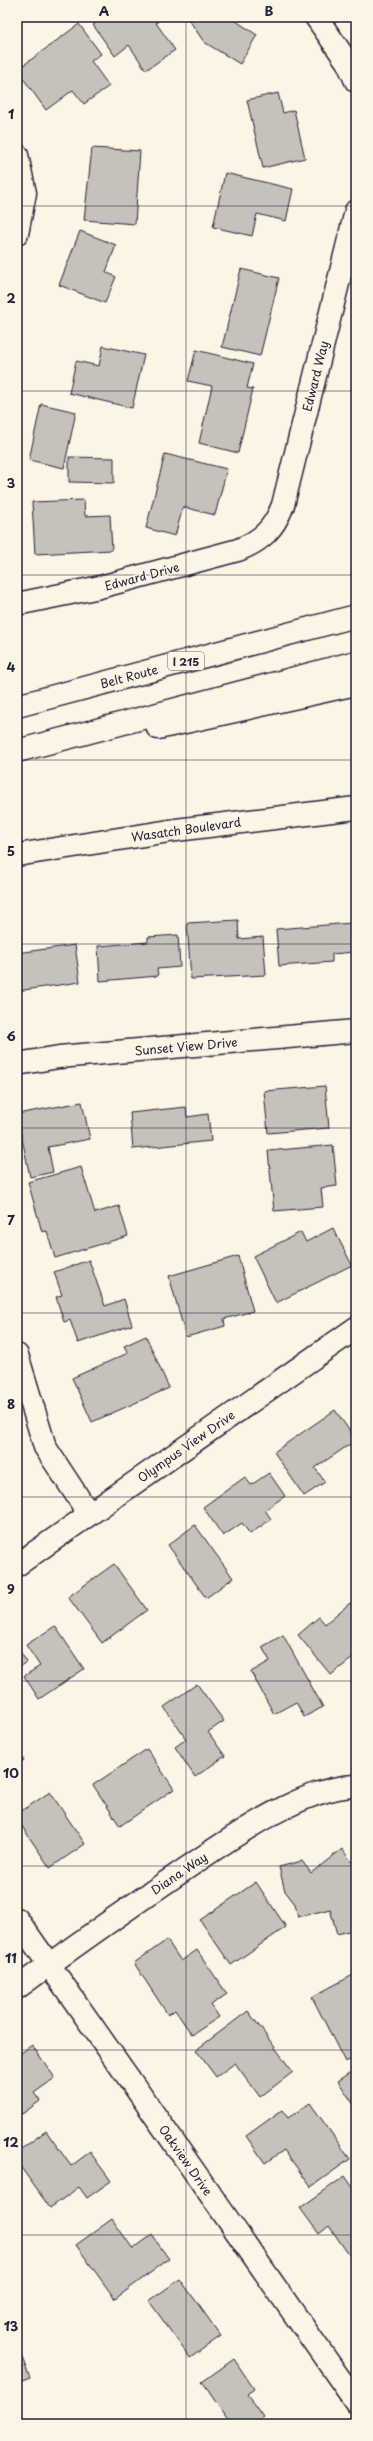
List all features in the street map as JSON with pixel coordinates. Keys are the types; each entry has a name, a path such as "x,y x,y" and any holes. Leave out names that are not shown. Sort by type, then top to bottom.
{"main road":[{"path":"316,17 348,63 356,81"},
{"path":"17,155 25,193 17,234"},
{"name":"Edward Way","path":"264,536 272,527 283,505 356,211"},
{"name":"Edward Drive","path":"17,604 100,587 238,550 264,536"},
{"name":"Belt Route","path":"17,706 356,616"},
{"path":"17,751 356,662"},
{"path":"17,751 217,716 356,684"},
{"name":"Wasatch Boulevard","path":"17,855 176,830 356,808"},
{"name":"Sunset View Drive","path":"17,1064 59,1057 356,1031"},
{"name":"Olympus View Drive","path":"17,1565 356,1328"},
{"path":"17,1355 45,1447 89,1514"},
{"name":"Diana Way","path":"17,1988 49,1964 251,1825 305,1799 329,1791 356,1786"},
{"name":"Oakview Drive","path":"17,1919 356,2402"}],"building":[{"path":"105,17 163,17 156,23 175,50 146,70 129,45 115,56 93,25"},
{"path":"187,17 230,17 257,35 240,64 204,42"},
{"path":"79,24 101,54 91,61 109,86 84,104 73,90 46,110 17,70"},
{"path":"278,93 283,113 294,110 305,158 263,168 247,100"},
{"path":"92,148 140,151 135,224 84,220"},
{"path":"225,173 293,189 286,221 257,214 252,236 213,227"},
{"path":"80,231 116,245 106,272 116,277 105,303 59,285"},
{"path":"241,269 279,278 260,356 222,347"},
{"path":"103,346 144,355 132,408 69,393 76,361 99,366"},
{"path":"196,350 253,364 247,388 253,389 238,453 199,443 212,386 188,381"},
{"path":"41,404 76,412 64,468 29,460"},
{"path":"165,454 227,469 215,515 183,507 175,536 146,528"},
{"path":"69,457 114,458 114,483 69,482"},
{"path":"84,500 85,516 110,515 112,550 35,554 32,502"},
{"path":"238,920 239,939 263,937 266,975 191,979 187,923"},
{"path":"352,923 354,952 332,954 332,962 279,966 276,929"},
{"path":"178,935 180,967 157,969 158,976 100,981 98,946 148,942 148,937"},
{"path":"75,945 80,982 17,991 17,953"},
{"path":"325,1086 329,1128 268,1133 264,1091"},
{"path":"82,1102 90,1139 48,1147 53,1172 30,1177 17,1114"},
{"path":"186,1107 187,1117 208,1114 211,1141 133,1149 130,1113"},
{"path":"333,1145 337,1186 321,1188 323,1207 274,1211 268,1151"},
{"path":"81,1167 95,1213 119,1206 128,1236 55,1258 47,1231 42,1232 28,1182"},
{"path":"333,1228 352,1265 276,1303 253,1256 301,1232 306,1242"},
{"path":"238,1256 253,1311 224,1319 225,1326 186,1337 169,1276"},
{"path":"89,1260 105,1306 124,1299 132,1325 78,1343 70,1320 64,1322 56,1297 62,1295 54,1272"},
{"path":"146,1336 169,1388 92,1422 72,1378 128,1353 124,1346"},
{"path":"356,1401 356,1412 351,1404"},
{"path":"335,1410 356,1440 315,1468 325,1482 304,1496 274,1452"},
{"path":"269,1473 285,1496 265,1510 271,1519 250,1534 242,1523 223,1536 203,1507 245,1477 251,1485"},
{"path":"195,1525 233,1578 206,1598 168,1545"},
{"path":"114,1564 147,1610 102,1643 68,1597"},
{"path":"350,1603 356,1611 356,1660 354,1657 331,1675 298,1635 319,1617 325,1624"},
{"path":"55,1626 84,1669 39,1699 24,1676 40,1666 26,1645"},
{"path":"283,1635 323,1707 304,1717 296,1702 274,1714 251,1672 270,1661 262,1647"},
{"path":"17,1647 27,1662 17,1669"},
{"path":"197,1684 224,1721 208,1732 225,1756 195,1777 175,1747 186,1739 164,1707"},
{"path":"147,1749 174,1789 120,1826 93,1785"},
{"path":"17,1750 24,1760 17,1764"},
{"path":"50,1792 85,1844 50,1868 17,1819 17,1814"},
{"path":"342,1849 356,1868 356,1929 337,1934 330,1909 298,1917 295,1904 285,1891 279,1867 302,1861 311,1873"},
{"path":"256,1882 286,1927 231,1965 200,1920"},
{"path":"167,1940 181,1961 197,1950 227,1994 211,2005 219,2017 192,2035 175,2010 168,2015 134,1963"},
{"path":"353,1975 356,1981 356,2057 345,2062 312,1997"},
{"path":"248,2011 293,2072 260,2097 235,2063 216,2077 196,2050"},
{"path":"32,2045 55,2078 34,2093 40,2101 22,2114 17,2107 17,2056"},
{"path":"356,2069 356,2108 338,2081"},
{"path":"310,2103 350,2159 311,2187 284,2150 265,2163 246,2136 282,2110 288,2118"},
{"path":"46,2131 71,2166 90,2152 111,2181 87,2198 79,2187 50,2208 17,2162 17,2152"},
{"path":"345,2176 356,2192 356,2265 329,2226 319,2234 300,2208"},
{"path":"112,2219 133,2249 152,2235 169,2259 115,2299 76,2245"},
{"path":"180,2279 221,2336 190,2358 149,2301"},
{"path":"17,2345 30,2378 17,2383"},
{"path":"234,2359 254,2389 247,2394 264,2418 255,2424 231,2424 202,2382"}]}
